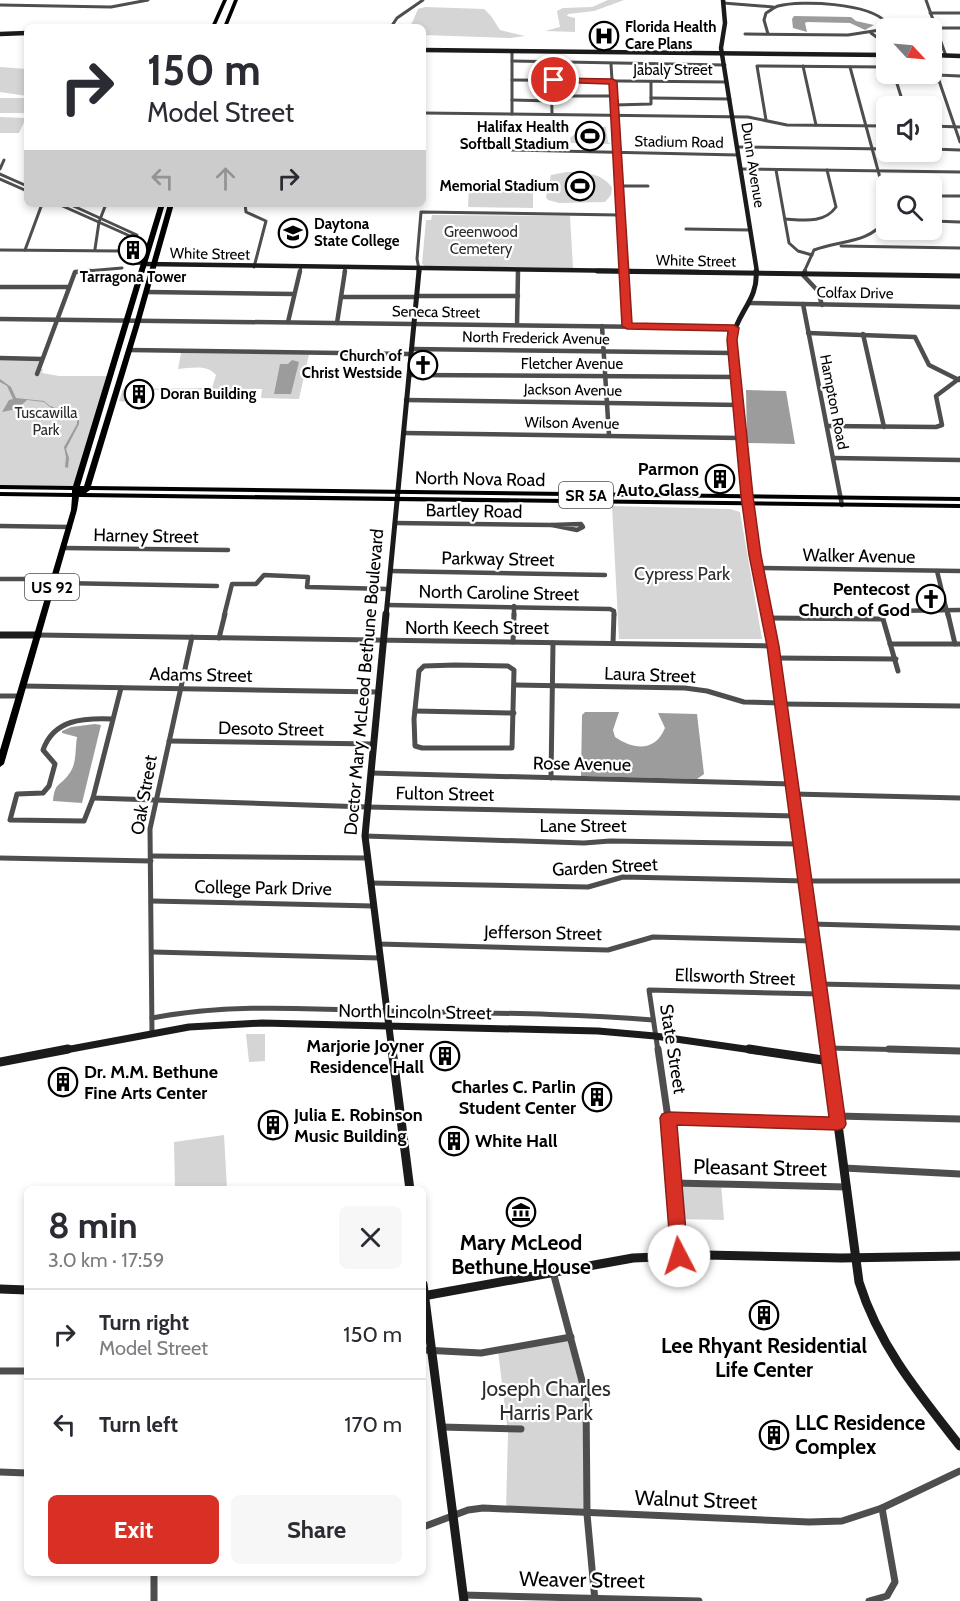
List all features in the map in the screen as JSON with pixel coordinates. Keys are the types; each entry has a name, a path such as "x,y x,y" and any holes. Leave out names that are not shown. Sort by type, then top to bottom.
{"main road":[{"path":"214,24 225,0"},
{"path":"226,24 234,2"},
{"name":"US 92","path":"0,762 64,548 74,510 75,490 161,207"},
{"name":"US 92","path":"74,510 86,490 147,292 168,207"},
{"path":"111,406 107,401 117,369 114,366"},
{"name":"North Nova Road","path":"0,487 75,490 226,490 302,495"},
{"name":"North Nova Road","path":"0,494 75,490"},
{"name":"North Nova Road","path":"86,490 208,496 960,500"},
{"path":"208,496 226,490"},
{"name":"North Nova Road","path":"841,501 960,506"}],"street":[{"path":"90,5 118,4 138,0"},
{"path":"0,3 120,6 148,0"},
{"path":"393,24 397,18 423,0"},
{"path":"926,0 932,18"},
{"path":"723,2 774,8 809,4 848,5 868,8 883,17 886,22 880,30 872,33 848,35 745,34"},
{"name":"Dunn Avenue","path":"723,2 725,23 721,39 722,53 757,274 756,290 734,328"},
{"path":"768,34 764,16 774,8"},
{"path":"930,13 960,13"},
{"path":"942,28 960,28"},
{"path":"872,33 876,36"},
{"path":"0,34 24,34"},
{"path":"942,45 946,56"},
{"path":"426,50 876,54"},
{"path":"512,51 512,114"},
{"path":"942,56 960,56"},
{"path":"512,61 724,65"},
{"path":"552,63 552,114"},
{"path":"611,64 627,326"},
{"path":"766,120 757,66 876,67"},
{"path":"803,66 816,125"},
{"path":"850,67 880,174"},
{"path":"942,75 960,76"},
{"name":"Jabaly Street","path":"512,80 727,82"},
{"path":"614,105 651,104 651,82"},
{"path":"940,84 960,142"},
{"path":"512,100 614,96"},
{"path":"651,98 730,99"},
{"path":"426,113 733,117 766,120 787,125 876,126"},
{"path":"942,126 960,127"},
{"path":"737,147 876,148"},
{"path":"942,149 960,150"},
{"name":"Stadium Road","path":"512,150 738,154"},
{"path":"0,169 4,160"},
{"path":"741,169 960,172"},
{"path":"776,170 789,243 798,250 812,255"},
{"path":"785,219 817,219 831,215 836,207 827,170"},
{"path":"0,177 24,185"},
{"path":"0,177 24,189"},
{"path":"618,186 648,186"},
{"path":"942,196 960,196"},
{"path":"25,250 41,207"},
{"path":"66,207 100,220 137,235 130,236 100,220 75,207"},
{"path":"95,249 105,207"},
{"path":"245,207 246,213 266,221 254,267"},
{"name":"Doctor Mary McLeod Bethune Boulevard","path":"409,1186 365,836 417,296 421,212 619,215"},
{"path":"942,221 960,222"},
{"path":"686,229 750,230"},
{"path":"822,305 818,291 803,275 814,250 858,240 876,231"},
{"path":"858,240 867,247"},
{"path":"830,246 960,248"},
{"path":"0,250 123,251 128,262 144,264"},
{"name":"White Street","path":"144,264 960,276"},
{"path":"288,322 301,267"},
{"path":"37,374 77,270 122,268"},
{"path":"337,323 345,268"},
{"path":"517,325 518,270"},
{"path":"0,286 69,287"},
{"path":"147,292 294,294"},
{"path":"341,297 518,296"},
{"name":"Colfax Drive","path":"749,303 960,307"},
{"name":"Hampton Road","path":"803,304 841,501"},
{"path":"0,321 138,321"},
{"name":"Seneca Street","path":"138,321 734,328"},
{"path":"602,326 609,435"},
{"path":"734,328 733,353 748,500 773,646 844,1168 866,1310 877,1334 896,1365 960,1446"},
{"path":"808,333 915,337 919,340 929,365 959,379 936,396 942,425 928,428 826,426"},
{"path":"863,334 884,427"},
{"name":"North Frederick Avenue","path":"129,350 733,353"},
{"path":"0,358 42,359"},
{"name":"Fletcher Avenue","path":"409,375 736,377"},
{"name":"Jackson Avenue","path":"406,400 740,405"},
{"name":"Wilson Avenue","path":"404,433 740,438"},
{"path":"833,458 960,460"},
{"name":"Bartley Road","path":"395,523 552,525 574,522 583,527 577,530 552,525"},
{"path":"0,526 69,527"},
{"name":"Harney Street","path":"64,548 228,550"},
{"name":"Walker Avenue","path":"758,568 960,571"},
{"name":"Parkway Street","path":"390,571 605,575"},
{"path":"890,644 958,644 937,571"},
{"path":"219,638 232,584 256,584 264,575 308,577 307,587 388,589"},
{"path":"0,579 217,586"},
{"name":"North Caroline Street","path":"387,605 610,609 614,611 613,644"},
{"path":"513,642 514,606"},
{"path":"898,672 883,619 885,611 960,610"},
{"path":"768,618 883,619"},
{"path":"0,635 38,636"},
{"name":"North Keech Street","path":"38,636 773,646"},
{"name":"Oak Street","path":"152,1033 150,829 192,637"},
{"path":"551,778 553,643"},
{"path":"774,658 896,659"},
{"path":"424,666 508,666 514,670 515,685 512,748 422,748 415,746 418,671 424,666"},
{"name":"Laura Street","path":"515,685 685,688 707,691 744,702 960,706"},
{"name":"Adams Street","path":"22,686 378,692"},
{"path":"112,720 94,719 64,724 51,732 45,743 44,753 55,764 49,786 43,793 17,794 10,820 84,821 93,798 121,688"},
{"path":"0,696 20,696"},
{"path":"415,711 514,713"},
{"name":"Desoto Street","path":"169,741 374,744"},
{"name":"Rose Avenue","path":"371,773 792,784"},
{"path":"793,794 960,798"},
{"name":"Fulton Street","path":"93,798 367,807 796,816"},
{"name":"Lane Street","path":"365,836 584,843 800,844"},
{"path":"0,858 366,858"},
{"name":"Garden Street","path":"370,882 588,886 623,877 805,881 960,881"},
{"name":"College Park Drive","path":"151,901 373,906"},
{"path":"811,924 960,928"},
{"name":"Jefferson Street","path":"378,944 608,950 623,949 637,940 653,937 813,941"},
{"path":"153,952 380,958"},
{"name":"Ellsworth Street","path":"819,984 960,987"},
{"name":"Ellsworth Street","path":"649,990 821,994"},
{"name":"State Street","path":"649,990 668,1118 679,1256"},
{"name":"North Lincoln Street","path":"152,1018 241,1008 565,1014 653,1020"},
{"name":"North Lincoln Street","path":"0,1062 152,1033 262,1023 598,1031 655,1036 830,1061"},
{"path":"828,1048 960,1051"},
{"path":"668,1118 960,1119"},
{"name":"Pleasant Street","path":"844,1168 960,1174"},
{"name":"Pleasant Street","path":"673,1183 847,1187"},
{"path":"426,1296 634,1258 679,1256 857,1259 909,1255 960,1256"},
{"path":"553,1272 586,1396 587,1514 595,1599"},
{"path":"0,1289 24,1290"},
{"path":"426,1332 464,1598"},
{"path":"427,1350 482,1353 571,1337"},
{"path":"0,1371 24,1371"},
{"path":"441,1428 521,1429"},
{"name":"Walnut Street","path":"426,1526 468,1510 483,1508 587,1514 812,1522 842,1521 882,1508 960,1471"},
{"path":"0,1472 24,1473"},
{"path":"869,1601 887,1596 895,1582 882,1508"},
{"path":"154,1576 154,1601"},
{"name":"Weaver Street","path":"464,1598 699,1601"}],"green space":[{"path":"608,0 624,0 594,11 568,14 567,16 575,18 575,32 545,31 560,27 557,11 563,8 592,7"},
{"path":"425,7 484,9 500,30 525,36 510,38 426,35 426,24 411,24 418,9"},
{"path":"0,67 24,69 24,96 0,92"},
{"path":"0,98 24,98 24,113 0,113"},
{"path":"0,117 24,118 19,133 0,133"},
{"name":"Halifax Health Softball Stadium","path":"591,127 606,127 608,142 611,144 571,143 570,138 579,131"},
{"name":"Memorial Stadium","path":"567,172 598,176 612,188 611,195 605,202 559,203 548,200 546,197 551,175"},
{"path":"469,187 533,187 533,208 468,207"},
{"name":"Greenwood Cemetery","path":"432,215 570,216 573,268 425,266 422,264 426,220 431,220"},
{"path":"181,353 309,354 299,399 261,398 262,389 131,390 124,402 119,401 123,389 212,388 216,375 208,369 178,369"},
{"name":"Tuscawilla Park","path":"0,358 42,359 39,369 43,369 42,373 59,376 110,376 76,487 0,487"},
{"name":"Cypress Park","path":"612,506 730,509 740,512 762,639 619,639"},
{"path":"246,1034 265,1034 265,1061 249,1062"},
{"path":"224,1135 227,1186 175,1186 174,1142"},
{"path":"673,1183 721,1183 724,1220 676,1219"},
{"name":"Joseph Charles Harris Park","path":"571,1337 586,1396 587,1514 506,1509 508,1433 498,1351"}],"shaded area":[{"path":"794,16 851,17 856,21 874,25 865,30 850,23 807,22 805,23 807,32 793,28"},
{"path":"292,360 299,362 291,394 274,394 280,364 288,364"},
{"path":"0,379 11,387 16,398 44,401 50,406 79,415 79,424 66,449 69,458 68,468 65,467 64,447 77,424 77,415 51,408 44,402 27,400 17,409 2,412 9,400 13,399 7,386 0,382"},
{"path":"746,390 786,391 795,444 747,443"},
{"path":"585,712 619,712 613,730 615,737 637,746 650,745 661,736 665,728 658,713 697,714 704,774 697,779 581,776 582,715"},
{"path":"101,725 82,803 53,801 57,787 72,770 75,756 77,737 62,733 62,731 71,727"}],"place":[{"name":"Florida Health Care Plans","path":"604,36"},
{"name":"Halifax Health Softball Stadium","path":"590,136"},
{"name":"Memorial Stadium","path":"580,186"},
{"name":"Daytona State College","path":"293,233"},
{"name":"Tarragona Tower","path":"133,250"},
{"name":"Church of Christ Westside","path":"423,365"},
{"name":"Doran Building","path":"139,394"},
{"name":"Parmon Auto Glass","path":"720,479"},
{"name":"Pentecost Church of God","path":"931,599"},
{"name":"Marjorie Joyner Residence Hall","path":"445,1056"},
{"name":"Dr. M.M. Bethune Fine Arts Center","path":"63,1082"},
{"name":"Charles C. Parlin Student Center","path":"597,1097"},
{"name":"Julia E. Robinson Music Building","path":"273,1125"},
{"name":"White Hall","path":"454,1141"},
{"name":"Mary McLeod Bethune House","path":"521,1212"},
{"name":"Lee Rhyant Residential Life Center","path":"764,1315"},
{"name":"LLC Residence Complex","path":"774,1435"}],"route":[{"path":"554,80 613,82 627,326 734,328 732,340 747,496 755,555 773,646 838,1124 668,1118 679,1256"}]}
